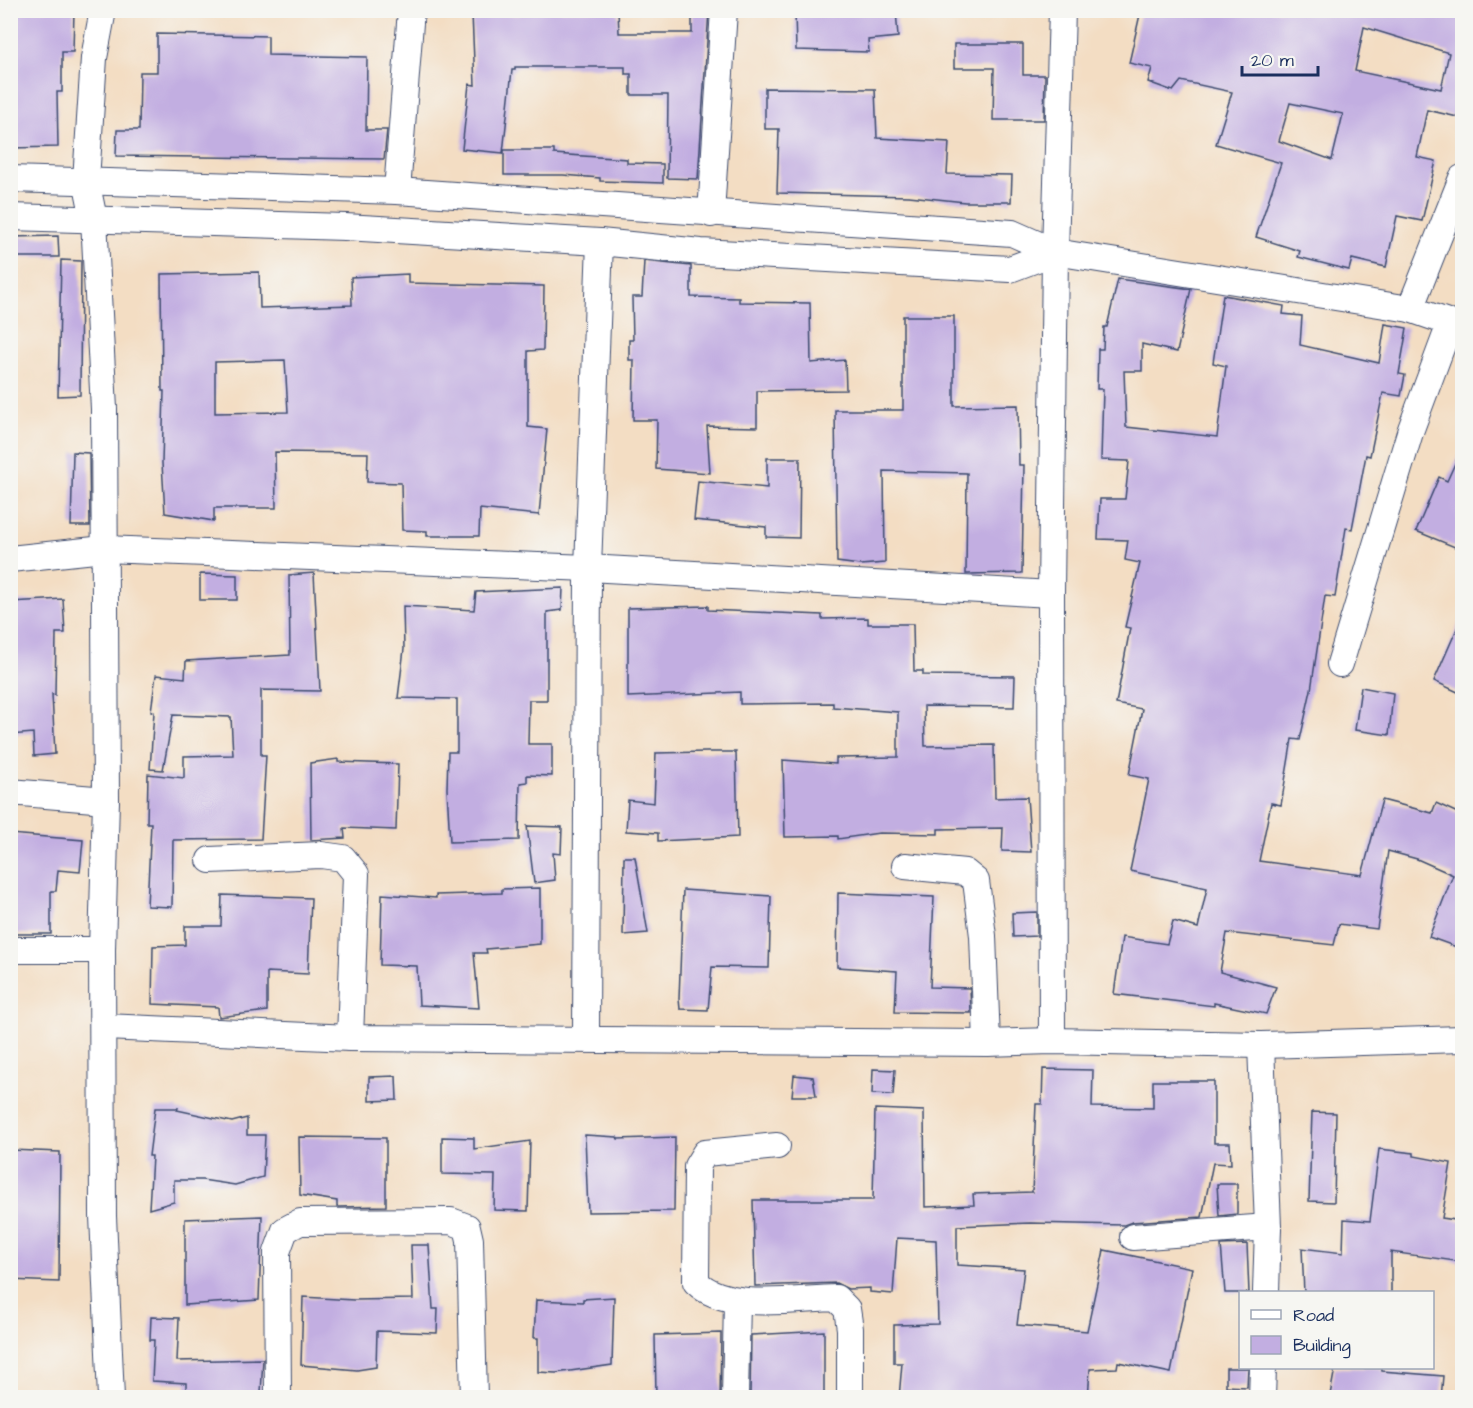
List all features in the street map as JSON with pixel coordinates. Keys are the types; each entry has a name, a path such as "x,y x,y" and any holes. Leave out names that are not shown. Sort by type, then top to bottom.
{"street":[{"path":"103,10 94,58 86,180 94,219 104,409 106,800 102,950 105,1027 103,1216 111,1398"},
{"path":"397,191 411,10"},
{"path":"711,214 724,10"},
{"path":"1052,1041 1051,594 1055,252 1062,10"},
{"path":"1410,309 1462,178"},
{"path":"10,179 397,191 1012,233 1055,252 1410,309 1456,326 1411,429 1340,664"},
{"path":"10,217 345,227 600,242 700,252 1010,269 1055,252"},
{"path":"586,1038 588,568 600,242"},
{"path":"10,559 104,549 588,568 1051,594"},
{"path":"10,792 106,800"},
{"path":"210,861 321,855 342,858 356,874 351,1038"},
{"path":"904,866 965,872 976,881 983,936 987,1043"},
{"path":"10,950 102,950"},
{"path":"105,1027 351,1038 586,1038 987,1043 1052,1041 1260,1045 1462,1039"},
{"path":"1260,1045 1268,1227 1266,1291"},
{"path":"777,1146 705,1153 697,1167 696,1282 706,1292 737,1301 836,1298 847,1309 850,1329 850,1398"},
{"path":"278,1398 278,1252 285,1230 300,1222 451,1221 467,1227 470,1240 474,1398"},
{"path":"1133,1238 1268,1227"},
{"path":"735,1398 737,1301"},
{"path":"1262,1398 1263,1369"}],"building":[{"path":"10,10 74,10 73,52 62,52 62,92 57,92 58,147 10,148"},
{"path":"618,10 619,33 692,33 692,10 709,10 698,179 667,178 668,95 631,95 631,74 625,74 625,67 515,67 515,70 512,70 503,153 462,149 469,84 475,85 472,14 520,15 520,11"},
{"path":"837,10 837,13 896,10 898,37 868,40 869,52 796,50 795,11"},
{"path":"1141,10 1462,10 1462,118 1427,110 1417,157 1436,161 1422,221 1397,216 1386,267 1352,259 1349,270 1298,257 1300,251 1256,237 1281,163 1216,144 1232,92 1181,81 1173,91 1148,82 1152,68 1129,63","holes":["1364,27 1449,53 1441,89 1355,71","1290,103 1343,114 1332,160 1279,141"]},
{"path":"157,34 268,36 268,55 367,57 366,130 387,130 384,159 116,156 117,130 139,130 140,72 157,72"},
{"path":"954,44 1023,44 1023,75 1045,75 1044,120 993,120 994,68 954,68"},
{"path":"765,88 875,89 877,138 949,142 947,174 1012,175 1011,202 965,202 909,196 777,193 779,129 765,129"},
{"path":"504,150 554,150 554,154 627,159 627,163 663,164 663,183 600,181 600,178 563,175 504,175"},
{"path":"58,236 59,257 10,257 10,237"},
{"path":"61,260 81,261 80,395 58,396"},
{"path":"644,261 691,266 691,297 739,298 739,302 810,303 811,363 845,360 846,390 757,391 757,427 707,426 710,473 656,469 657,420 633,420 634,360 629,360 629,340 633,340 632,297 642,297"},
{"path":"259,272 260,308 352,305 351,277 408,274 408,283 544,286 543,350 528,351 528,427 547,429 539,515 480,509 479,536 427,536 427,531 402,530 401,483 367,482 368,453 275,452 276,508 214,508 214,521 165,513 162,463 164,391 162,391 161,274","holes":["285,360 288,412 215,413 215,362"]},
{"path":"1118,279 1191,289 1177,352 1142,344 1142,371 1124,371 1126,427 1217,437 1226,366 1213,363 1223,295 1284,306 1283,314 1302,316 1300,345 1379,363 1385,324 1407,328 1399,374 1405,375 1401,396 1383,393 1370,456 1366,455 1352,529 1346,528 1335,597 1325,596 1311,690 1300,740 1292,739 1281,805 1271,803 1259,861 1362,875 1382,800 1432,813 1436,803 1462,815 1462,949 1429,937 1453,875 1417,859 1388,851 1377,929 1339,924 1334,945 1227,933 1220,972 1276,987 1266,1014 1214,1003 1214,1006 1114,994 1122,937 1167,944 1173,921 1198,928 1207,888 1130,871 1149,779 1129,775 1142,709 1116,704 1130,628 1125,627 1140,563 1125,560 1128,540 1098,539 1100,499 1125,499 1129,461 1101,460 1103,389 1097,389 1098,349 1103,349 1104,327 1107,327"},
{"path":"903,316 954,316 954,406 1018,405 1019,465 1024,465 1022,573 966,574 967,473 884,471 885,563 860,565 837,562 835,410 903,410"},
{"path":"1462,448 1462,550 1416,531 1439,477 1447,481"},
{"path":"73,452 89,453 90,526 71,526"},
{"path":"767,458 800,458 799,538 766,537 766,527 694,520 698,481 767,488"},
{"path":"314,573 320,691 261,690 261,755 266,755 261,839 173,840 172,907 147,906 151,823 147,823 148,774 184,778 184,756 233,755 231,717 173,715 163,770 150,769 154,712 151,711 156,675 185,678 186,661 290,655 289,575"},
{"path":"200,574 237,575 237,600 200,600"},
{"path":"563,588 562,610 547,612 547,700 529,700 528,744 552,744 552,776 527,775 527,782 520,783 519,840 450,842 447,789 448,752 457,752 457,699 398,698 404,649 403,606 474,610 476,592"},
{"path":"63,599 65,633 56,633 55,695 52,694 55,754 34,756 33,733 10,735 10,602"},
{"path":"708,606 708,610 822,615 822,619 868,618 868,624 913,624 914,671 923,671 923,675 1015,676 1014,707 924,706 925,746 994,745 995,798 1027,797 1031,852 1002,851 1003,828 938,829 938,834 879,833 838,839 838,836 785,837 783,760 836,764 836,758 898,757 898,712 833,707 833,703 740,704 740,692 628,697 628,608"},
{"path":"1462,617 1462,694 1434,681"},
{"path":"1361,687 1393,693 1389,735 1355,730"},
{"path":"736,752 738,837 658,841 658,833 626,831 628,800 654,803 656,753"},
{"path":"338,759 338,762 398,764 396,830 344,828 345,838 311,840 310,763"},
{"path":"527,826 562,827 561,854 553,853 555,880 534,883"},
{"path":"10,834 83,840 80,872 58,870 56,891 51,891 51,934 10,934"},
{"path":"624,857 635,857 648,933 623,935"},
{"path":"540,888 540,944 486,949 487,953 474,953 479,1008 419,1005 417,966 380,965 382,894 436,898 436,895 502,893 502,889"},
{"path":"683,890 771,896 769,968 712,967 708,1010 680,1009"},
{"path":"838,893 934,897 930,987 970,988 971,1013 895,1012 897,971 837,967"},
{"path":"222,895 311,898 308,974 267,972 267,1011 219,1017 218,1007 152,1004 153,946 185,945 185,926 221,926"},
{"path":"1037,912 1037,936 1013,937 1012,913"},
{"path":"873,1069 895,1070 893,1095 872,1094"},
{"path":"1043,1069 1093,1070 1092,1107 1153,1108 1153,1081 1214,1081 1214,1143 1230,1143 1231,1164 1213,1163 1202,1217 1132,1222 1124,1225 1030,1223 957,1226 957,1265 1024,1269 1017,1325 1087,1331 1104,1250 1192,1268 1171,1373 1118,1362 1117,1368 1090,1369 1088,1398 899,1398 902,1363 894,1363 894,1325 938,1324 936,1240 897,1238 893,1294 870,1292 870,1288 848,1289 836,1283 755,1286 753,1200 873,1200 875,1109 924,1111 925,1207 974,1205 973,1194 1032,1192 1036,1104 1042,1104"},
{"path":"794,1075 813,1077 816,1096 792,1096"},
{"path":"396,1076 397,1100 369,1101 369,1077"},
{"path":"155,1108 178,1108 177,1110 232,1122 247,1118 247,1135 265,1135 263,1177 235,1185 202,1180 174,1180 174,1202 149,1209 152,1156 149,1156"},
{"path":"1312,1112 1336,1113 1334,1202 1309,1201"},
{"path":"585,1135 617,1137 618,1139 675,1137 674,1211 588,1212"},
{"path":"299,1137 386,1138 386,1206 337,1207 337,1201 300,1195"},
{"path":"442,1137 474,1138 474,1149 530,1141 528,1211 494,1210 495,1175 442,1174"},
{"path":"1379,1149 1414,1153 1414,1156 1451,1163 1442,1218 1462,1221 1462,1262 1391,1252 1391,1291 1304,1291 1302,1248 1343,1253 1344,1219 1370,1221"},
{"path":"10,1150 60,1152 59,1282 10,1280"},
{"path":"1217,1184 1237,1184 1237,1214 1219,1216"},
{"path":"262,1216 259,1300 185,1305 185,1219"},
{"path":"1247,1244 1249,1291 1225,1293 1221,1245"},
{"path":"411,1245 429,1245 433,1309 438,1309 437,1333 377,1331 376,1367 357,1370 301,1365 303,1297 354,1300 413,1299"},
{"path":"614,1297 612,1365 556,1373 538,1372 538,1338 534,1338 536,1300 583,1302 583,1299"},
{"path":"151,1317 179,1318 177,1361 263,1359 261,1393 186,1397 186,1383 152,1381 154,1340 150,1340"},
{"path":"824,1331 824,1398 750,1398 751,1335"},
{"path":"721,1333 720,1398 656,1398 655,1335"},
{"path":"1226,1368 1248,1369 1247,1387 1226,1386"},
{"path":"1335,1369 1382,1369 1382,1371 1443,1376 1441,1398 1330,1395"}]}
